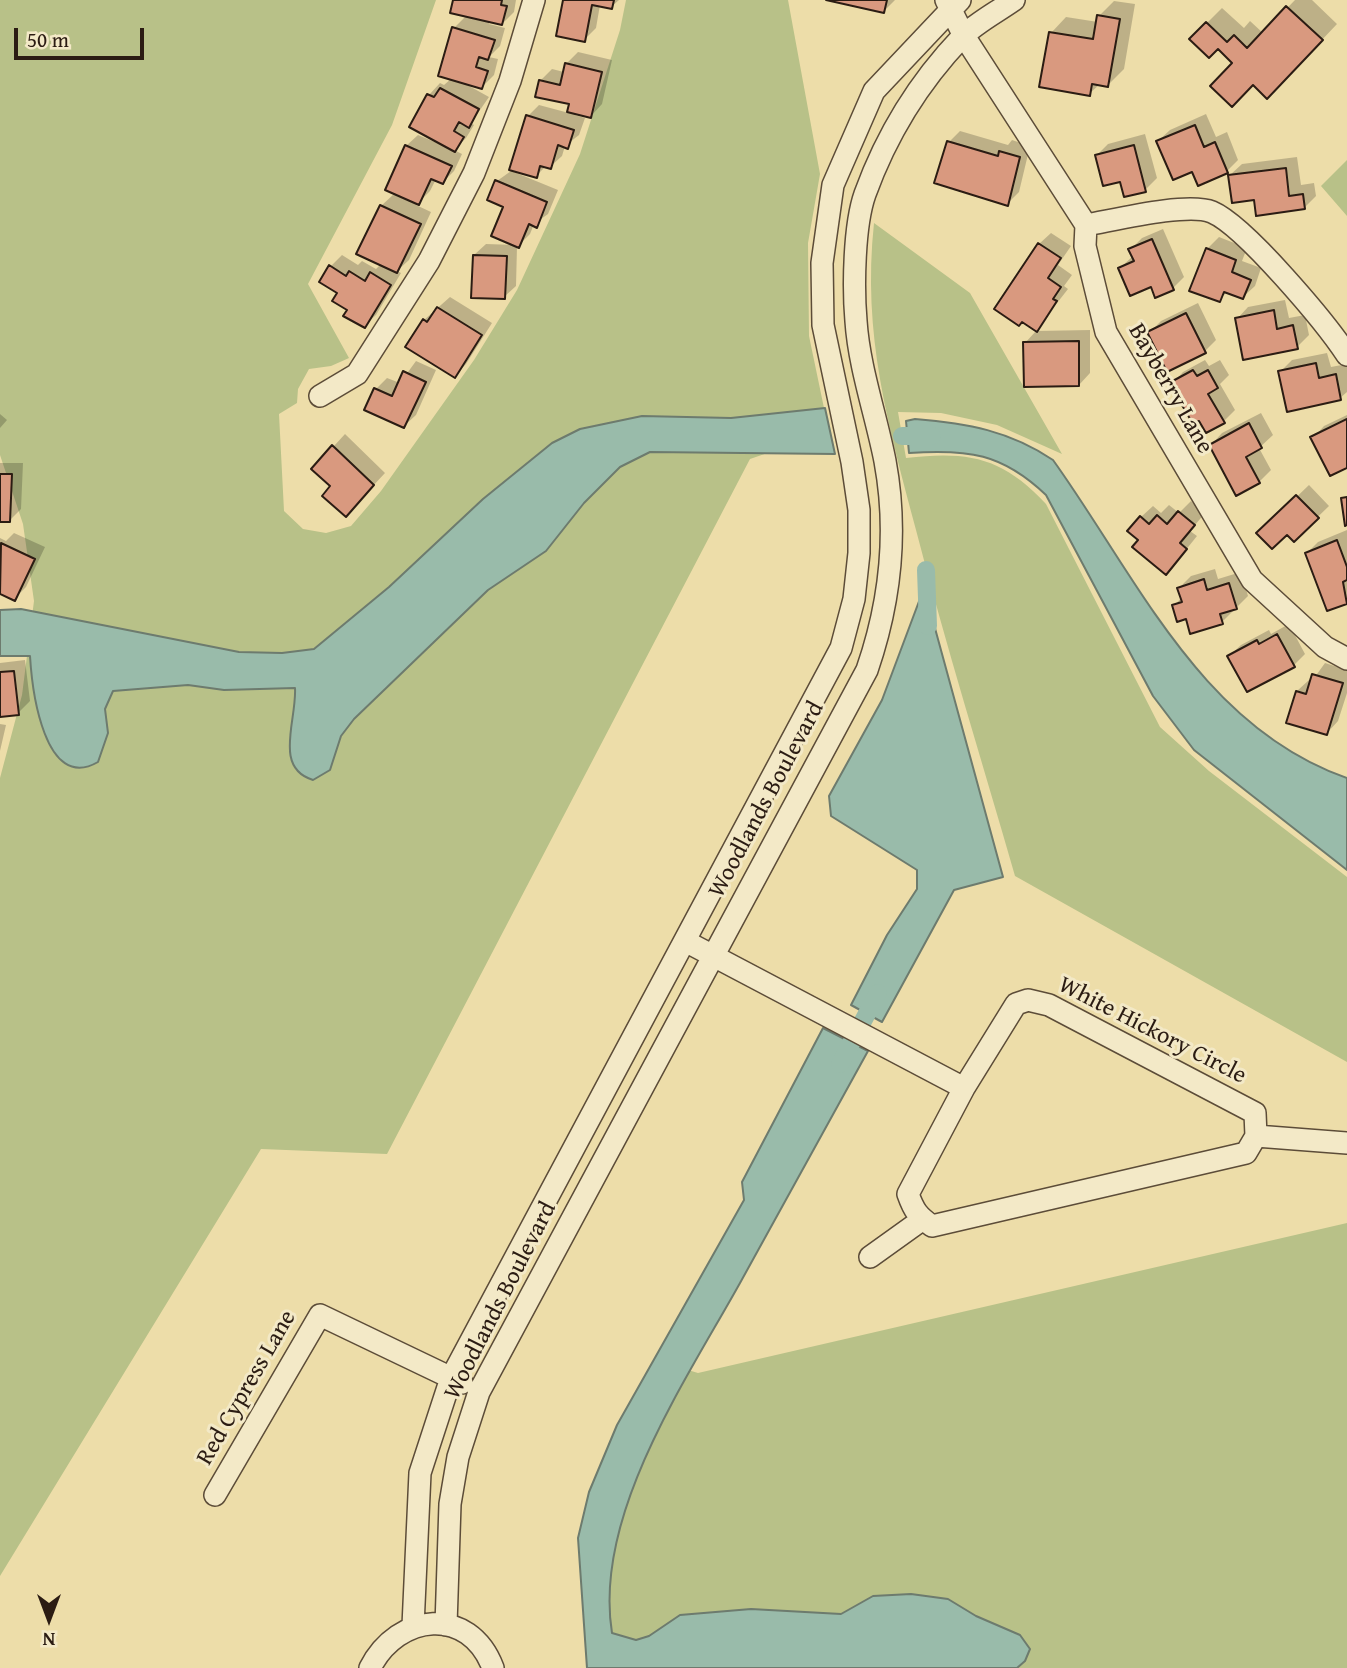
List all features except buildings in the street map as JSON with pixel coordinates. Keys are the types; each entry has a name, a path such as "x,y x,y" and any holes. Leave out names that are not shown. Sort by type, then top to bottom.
{"street":[{"path":"320,396 357,374 429,261 474,173 510,81 534,0"},
{"name":"Woodlands Boulevard","path":"446,1625 450,1504 458,1457 479,1392 867,670 880,632 890,566 892,516 886,465 856,323 854,274 864,196 908,103 964,36 1014,0"},
{"name":"Woodlands Boulevard","path":"413,1626 420,1473 451,1378 841,648 854,599 859,553 859,510 852,462 823,325 822,264 833,186 874,91 952,2"},
{"name":"Bayberry Lane","path":"952,2 964,36 1086,225 1085,246 1106,332 1252,580 1325,646 1347,659"},
{"path":"1086,225 1180,209 1211,211 1240,230 1331,331 1347,355"},
{"path":"685,941 964,1088"},
{"name":"White Hickory Circle","path":"923,1219 914,1213 908,1195 964,1088 1016,1004 1028,1000 1049,1005 1255,1113 1256,1136"},
{"path":"870,1257 923,1219 932,1226 1246,1153 1256,1136 1347,1143"},
{"name":"Red Cypress Lane","path":"215,1495 320,1315 479,1392"},
{"path":"370,1668 379,1650 394,1635 413,1626 446,1625 466,1633 482,1647 493,1668"}],"green space":[{"path":"0,0 436,0 392,125 308,284 349,358 331,366 309,369 298,389 297,403 279,414 284,511 303,529 326,533 351,526 381,491 474,360 517,290 580,154 620,30 626,0 788,0 820,174 808,243 809,336 829,432 750,459 387,1154 261,1149 0,1576 0,778 22,695 34,601 23,524 0,455"},
{"path":"1347,160 1347,216 1321,186"},
{"path":"874,223 970,293 1062,454 997,425 941,413 898,412 906,458 948,456 983,461 999,467 1030,488 1046,504 1160,727 1209,771 1347,877 1347,1062 1015,876 939,617 887,416 872,303"},
{"path":"1347,1223 1347,1668 681,1668 608,1662 592,1575 678,1367 698,1373"}],"shaded area":[{"path":"825,408 835,454 650,452 620,467 584,503 546,551 488,590 354,719 341,736 330,770 313,780 301,774 290,754 295,688 224,690 188,685 113,691 105,709 108,733 98,762 80,768 65,763 53,751 44,733 34,691 30,656 0,656 0,610 21,609 239,652 282,653 314,649 389,587 483,499 552,443 580,429 642,416 731,418"},
{"path":"915,419 970,426 1004,435 1053,460 1144,599 1212,686 1251,723 1296,754 1347,778 1347,870 1194,750 1153,696 1046,495 1014,470 983,457 949,452 909,453 906,421"},
{"path":"924,588 1003,877 954,890 882,1022 851,1005 887,935 917,889 917,870 831,816 829,796 882,700"},
{"path":"823,1028 868,1051 670,1406 648,1451 616,1543 610,1588 612,1633 636,1640 649,1636 680,1615 751,1609 841,1614 873,1596 911,1594 948,1599 976,1616 1020,1635 1030,1649 1025,1661 1017,1668 587,1668 578,1538 589,1492 617,1425 744,1200 742,1182"}],"waterway":[{"path":"902,436 932,436"},
{"path":"926,570 928,626"},
{"path":"840,1064 878,993"}]}
